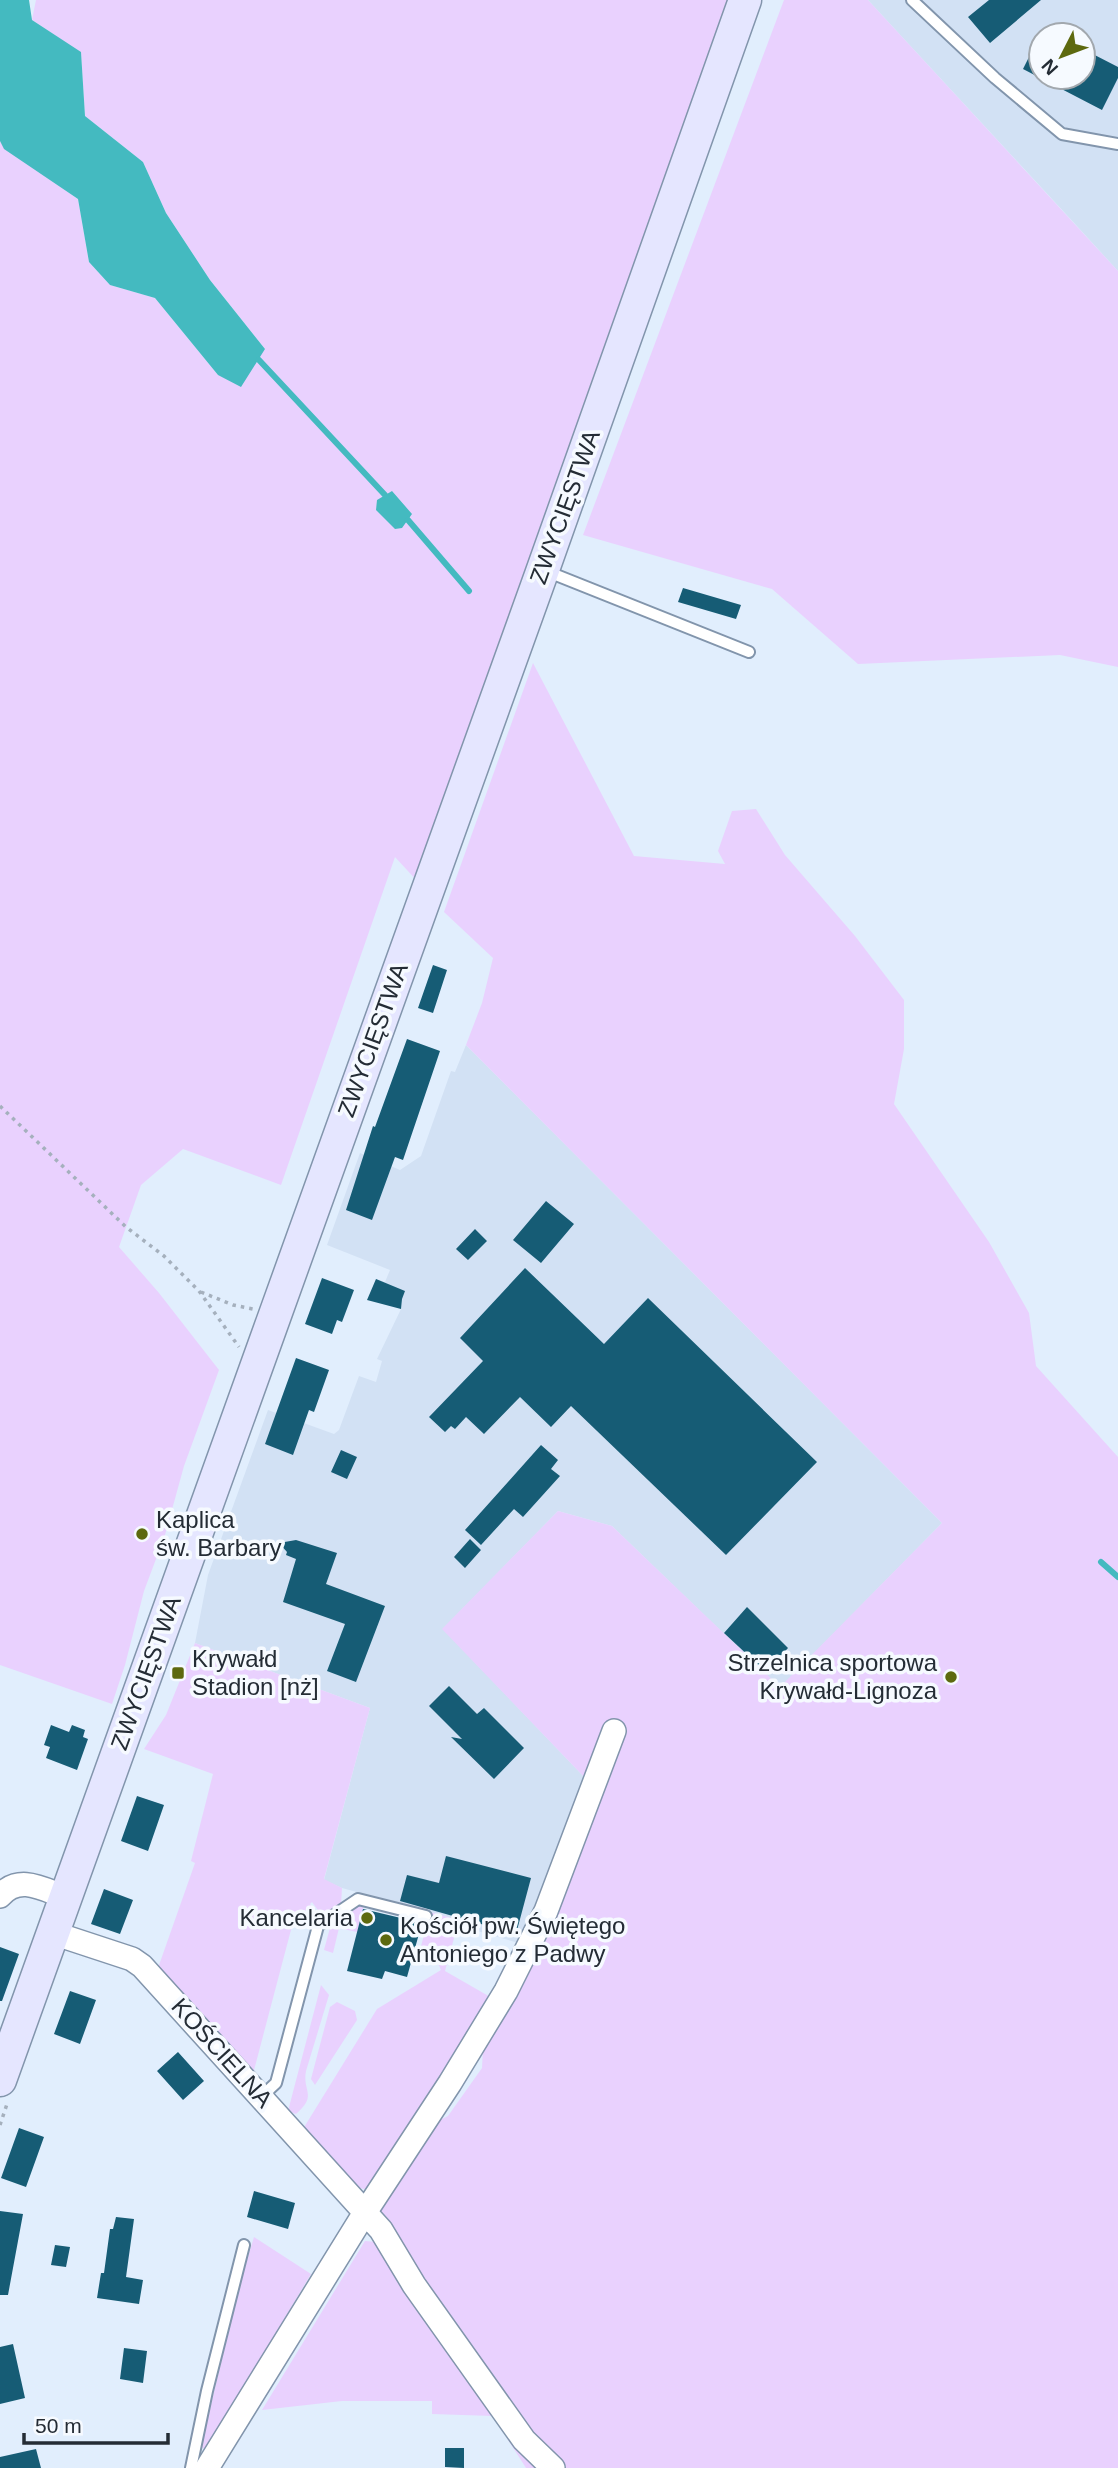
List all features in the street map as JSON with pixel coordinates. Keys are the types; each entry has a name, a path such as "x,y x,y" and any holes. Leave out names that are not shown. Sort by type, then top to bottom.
{"main road":[{"name":"ZWYCIĘSTWA","path":"0,2080 745,0"}],"street":[{"path":"207,2468 512,1982 546,1910 614,1731"},
{"path":"6,1891 26,1884 65,1898"},
{"name":"KOŚCIELNA","path":"53,1933 138,1962 381,2230 414,2285 528,2445 553,2468"}],"lane":[{"path":"912,0 995,78 1062,134 1118,144"},
{"path":"541,575 556,575 749,652"},
{"path":"262,2096 276,2083 318,1926 358,1899 425,1916"},
{"path":"191,2468 244,2245"}],"path":[{"path":"0,1106 126,1227 164,1256 199,1291 255,1368"},
{"path":"199,1291 233,1305 275,1314"}],"shaded area":[{"path":"36,0 730,0 419,883 395,857 281,1185 183,1149 141,1185 119,1247 219,1370 184,1466 112,1704 0,1665 0,141 5,149 78,199 89,262 110,285 155,298 218,375 265,349 210,280 166,213 143,162 85,116 81,53 32,20"},
{"path":"784,0 868,0 1118,271 1118,667 1060,655 858,664 772,589 583,535"},
{"path":"868,0 1118,0 1118,271"},
{"path":"533,663 634,856 725,864 718,851 732,811 756,809 785,855 855,936 904,1000 904,1049 894,1104 989,1242 1029,1313 1036,1366 1118,1457 1118,2468 559,2468 539,2448 377,2215 438,2121 448,2116 482,2068 483,2048 586,1779 442,1629 558,1511 612,1526 780,1687 942,1523 466,1045 482,1003 493,958 444,912"},
{"path":"466,1045 942,1523 780,1688 612,1526 558,1511 443,1629 586,1779 522,1944 457,1925 458,1920 342,1888 324,1880 370,1708 195,1643 208,1575 268,1410 334,1434 339,1430 359,1376 376,1382 382,1361 377,1359 401,1309 402,1299 373,1287 376,1279 385,1282 390,1270 327,1245 360,1153 400,1170 421,1156 451,1071 455,1072"},
{"path":"195,1643 370,1708 324,1879 342,1888 341,1904 323,1917 312,1902 310,1904 319,1919 313,1917 311,1924 304,1922 302,1928 292,1926 253,2074 158,1968 195,1863 191,1861 213,1774 144,1749 166,1715"},
{"path":"359,1904 364,1905 357,1932 339,1928 333,1953 324,1950 331,1924"},
{"path":"430,1912 459,1920 445,1971 492,1998 368,2190 356,2187 303,2129 377,2009 441,1970 434,1954 420,1950"},
{"path":"321,1985 329,1995 306,2071 308,2097 303,2108 296,2114 288,2111"},
{"path":"337,2002 355,2011 357,2020 315,2085 311,2079 330,2007"},
{"path":"254,2237 311,2274 206,2450 201,2447 239,2287"},
{"path":"365,2241 377,2242 543,2468 526,2468 493,2416 432,2414 432,2401 342,2401 262,2410"}],"water":[{"path":"0,0 29,0 32,20 81,52 85,116 143,162 166,213 210,280 265,349 241,387 218,375 155,298 110,285 89,262 78,199 4,149 0,141"},
{"path":"392,491 412,514 402,528 395,529 376,510 377,500"}],"building":[{"path":"989,0 1041,0 990,43 968,17"},
{"path":"1097,56 1118,67 1118,78 1102,110 1065,91 1097,91"},
{"path":"683,588 741,605 736,619 678,602"},
{"path":"433,965 447,970 433,1013 418,1008"},
{"path":"407,1039 440,1051 403,1160 395,1157 372,1220 346,1210 373,1126 375,1127"},
{"path":"546,1201 574,1224 541,1263 513,1240"},
{"path":"475,1229 487,1241 468,1260 456,1249"},
{"path":"525,1268 604,1344 648,1298 817,1462 726,1555 571,1406 551,1427 520,1397 484,1434 466,1417 455,1429 451,1426 445,1432 429,1417 483,1361 460,1338"},
{"path":"322,1278 354,1290 342,1322 337,1320 332,1334 305,1324"},
{"path":"376,1279 405,1291 401,1309 367,1300"},
{"path":"296,1358 329,1370 314,1412 309,1410 293,1455 265,1444"},
{"path":"541,1445 558,1460 551,1469 560,1476 523,1517 514,1509 481,1545 465,1530"},
{"path":"341,1450 357,1457 347,1479 331,1472"},
{"path":"470,1539 481,1550 465,1568 454,1557"},
{"path":"296,1540 337,1553 326,1584 385,1606 356,1682 327,1671 345,1624 283,1602 296,1559 286,1555 287,1552 279,1543"},
{"path":"747,1607 788,1648 766,1672 724,1633"},
{"path":"449,1686 477,1714 484,1708 524,1748 494,1779 451,1737 462,1739 429,1706"},
{"path":"51,1725 69,1732 72,1725 85,1730 83,1737 88,1739 77,1770 46,1758 50,1747 44,1745"},
{"path":"137,1796 164,1805 148,1851 121,1841"},
{"path":"446,1856 531,1878 516,1934 400,1901 407,1875 439,1883"},
{"path":"104,1889 133,1900 120,1934 91,1924"},
{"name":"Kościół pw. Świętego Antoniego z Padwy","path":"363,1909 422,1923 407,1977 385,1971 382,1979 347,1971"},
{"path":"0,1947 19,1954 2,2001 0,2001"},
{"path":"70,1991 96,2000 80,2044 54,2034"},
{"path":"178,2052 204,2081 183,2100 157,2071"},
{"path":"19,2128 44,2137 26,2187 1,2178"},
{"path":"254,2191 295,2203 288,2229 247,2217"},
{"path":"0,2211 23,2214 8,2295 0,2295"},
{"path":"116,2217 134,2219 126,2277 143,2280 139,2304 97,2298 101,2273 104,2273 110,2229 113,2229"},
{"path":"55,2245 70,2247 66,2267 51,2265"},
{"path":"13,2344 25,2398 0,2404 0,2347"},
{"path":"124,2348 147,2351 143,2383 120,2379"},
{"path":"445,2448 464,2448 464,2468 445,2467"},
{"path":"36,2449 41,2468 0,2468 0,2457"}],"waterway":[{"path":"259,360 385,495"},
{"path":"408,520 469,591"},
{"path":"1101,1562 1118,1577"}],"place":[{"name":"Kaplica św. Barbary","path":"142,1534"},
{"name":"Krywałd Stadion [nż]","path":"178,1673"},
{"name":"Strzelnica sportowa Krywałd-Lignoza","path":"951,1677"},
{"name":"Kancelaria","path":"367,1918"},
{"name":"Kościół pw. Świętego Antoniego z Padwy","path":"386,1940"}]}
